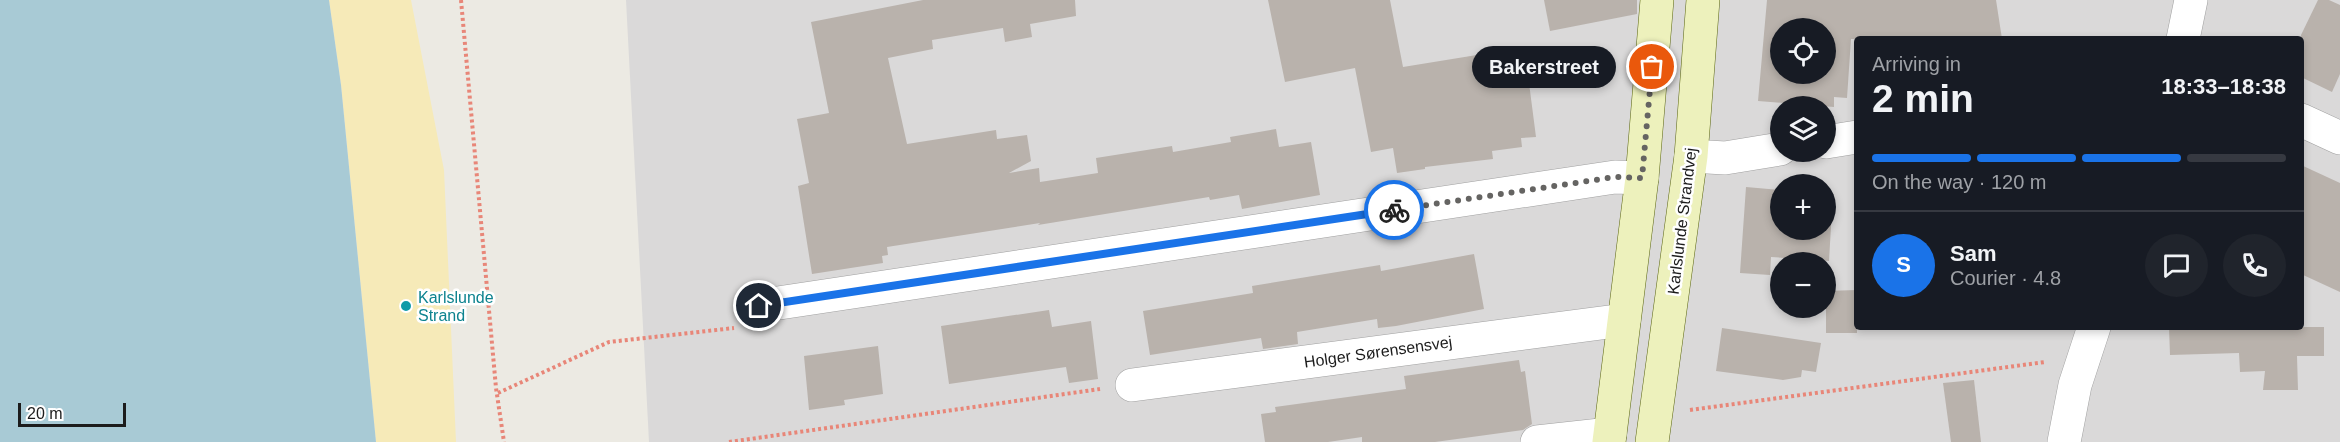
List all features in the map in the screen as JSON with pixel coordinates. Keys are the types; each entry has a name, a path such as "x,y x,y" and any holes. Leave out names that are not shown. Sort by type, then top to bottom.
{"main road":[{"path":"1609,438 1642,178 1657,0"},
{"name":"Karlslunde Strandvej","path":"1652,442 1691,156 1702,0"}],"street":[{"path":"2184,36 2191,0"},
{"path":"2304,121 2340,138"},
{"path":"1836,140 1854,137"},
{"path":"1691,156 1725,158 1770,151"},
{"path":"759,306 1615,177 1642,178"},
{"name":"Holger Sørensensvej","path":"1132,385 1624,320"},
{"path":"2064,442 2075,385 2089,342"},
{"path":"1537,442 1609,438"}],"path":[{"path":"461,0 504,442"},
{"path":"498,393 609,342 723,331 751,324 759,306"},
{"path":"1689,410 2089,342"},
{"path":"729,442 1132,385"}],"shaded area":[{"path":"626,0 2340,0 2340,442 649,442"}],"sand":[{"name":"Karlslunde Strand","path":"329,0 411,0 444,170 456,442 376,442 341,85"}],"water":[{"path":"0,0 329,0 341,85 376,442 0,442"}],"building":[{"path":"923,0 1075,0 1076,16 1030,24 1032,37 1005,42 1003,28 932,40 933,49 888,58 907,144 996,130 997,139 1027,135 1031,161 1009,173 1039,168 1040,182 1098,173 1096,158 1172,146 1173,152 1231,142 1230,137 1276,129 1279,147 1311,142 1320,195 1242,209 1239,195 1210,200 1209,197 1038,225 1040,223 887,247 888,255 882,256 883,263 812,274 798,186 809,183 797,119 829,113 811,22"},
{"path":"1268,0 1390,0 1403,67 1483,54 1488,87 1529,83 1536,137 1521,138 1522,147 1492,151 1493,159 1425,167 1425,169 1397,173 1393,148 1371,152 1355,68 1285,82"},
{"path":"1544,0 1637,0 1637,14 1550,31"},
{"path":"1767,0 1996,0 2002,36 1854,36 1854,39 1851,39 1847,98 1770,96 1770,102 1758,101"},
{"path":"2318,0 2329,0 2340,5 2340,74 2332,92 2304,78 2304,36 2301,35"},
{"path":"2304,166 2340,183 2340,292 2304,275"},
{"path":"1746,187 1770,189 1770,240 1830,240 1830,252 1770,252 1770,275 1740,273"},
{"path":"1474,254 1484,309 1396,326 1378,328 1377,319 1297,332 1298,344 1263,349 1261,338 1150,355 1143,311 1253,293 1252,286 1380,265 1381,271"},
{"path":"1854,290 1854,330 1857,330 1857,333 1826,333 1826,318 1836,318 1836,291"},
{"path":"1049,310 1052,327 1091,321 1098,379 1069,383 1066,367 949,384 941,326"},
{"path":"2304,327 2324,327 2324,356 2297,356 2298,390 2263,390 2265,371 2240,372 2239,353 2170,355 2169,330 2304,330"},
{"path":"1722,328 1821,343 1816,372 1802,370 1801,377 1783,380 1716,371"},
{"path":"878,346 883,394 844,400 845,405 809,410 804,356"},
{"path":"1519,360 1521,372 1525,371 1532,424 1523,430 1435,442 1362,442 1362,437 1328,442 1265,442 1261,414 1276,412 1275,407 1406,389 1404,376"},
{"path":"1974,380 1981,442 1951,442 1943,383"}],"way so far":[{"path":"1394,210 1615,177 1642,178 1652,67"}],"place":[{"name":"Bakerstreet","path":"1652,67"},
{"name":"Karlslunde Strand","path":"406,306"}],"route":[{"path":"759,306 1394,210"}]}
